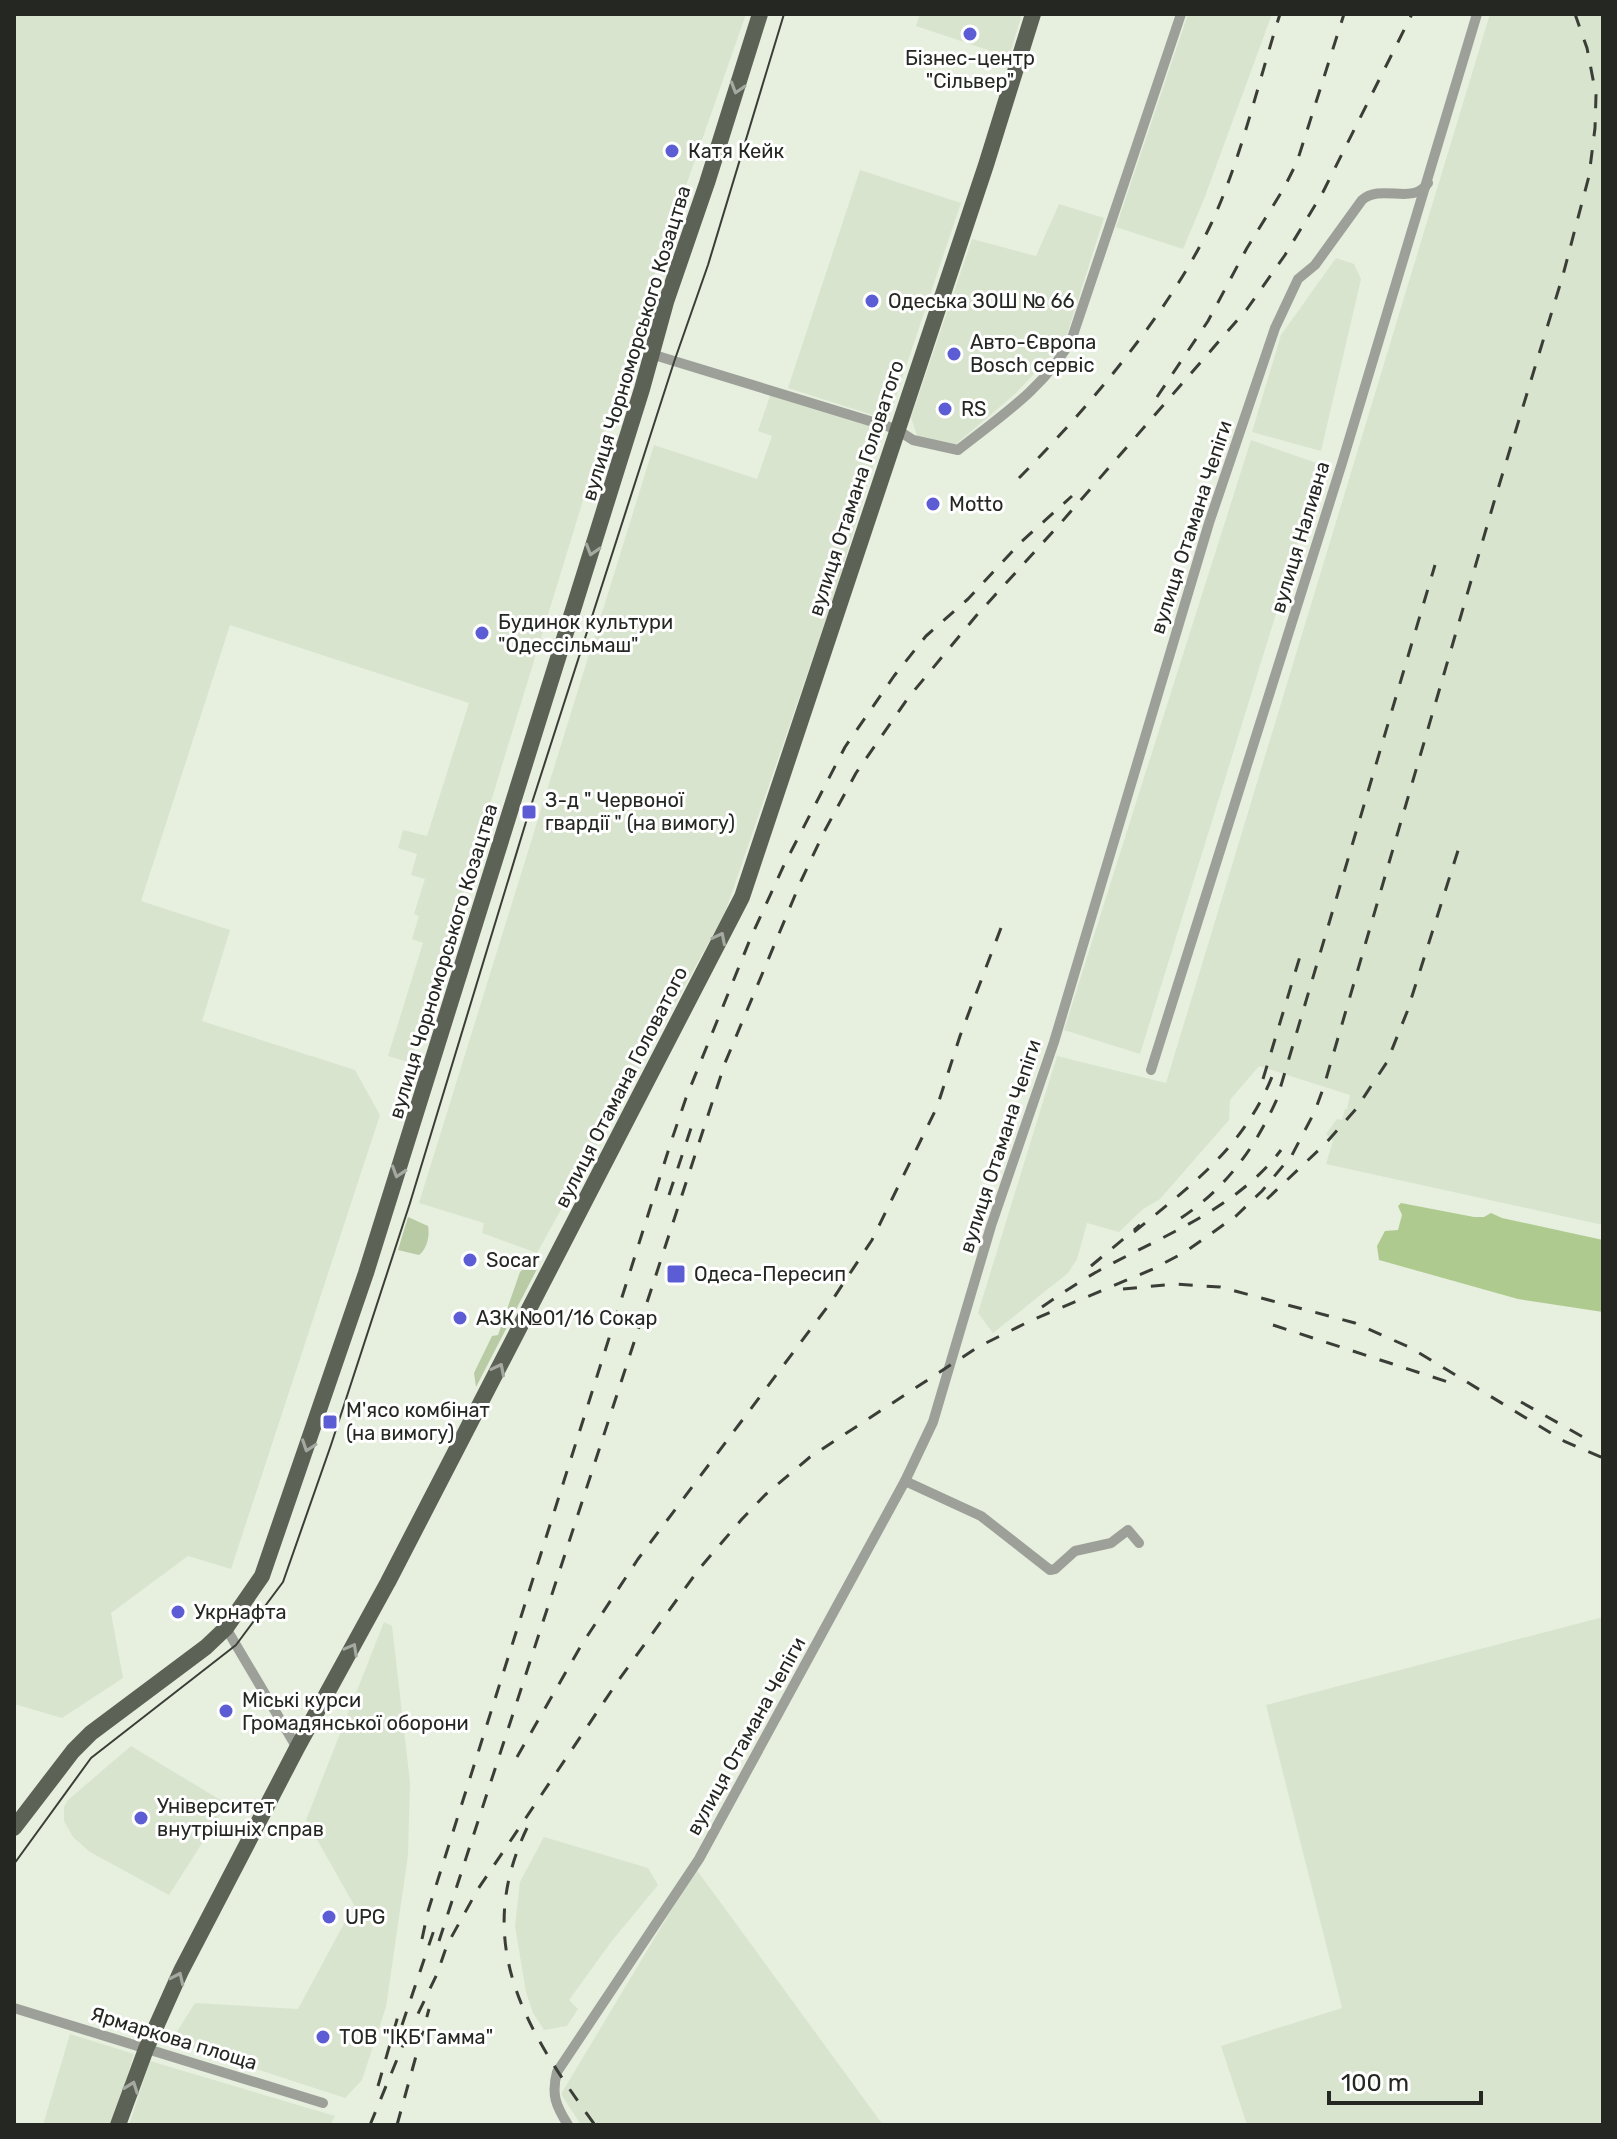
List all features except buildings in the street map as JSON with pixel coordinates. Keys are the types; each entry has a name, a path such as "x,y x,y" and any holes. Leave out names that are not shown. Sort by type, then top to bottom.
{"main road":[{"name":"вулиця Чорноморського Козацтва","path":"14,1828 59,1766 91,1733 206,1647 226,1628 262,1576 271,1556 358,1298 666,302 760,14"},
{"name":"вулиця Отамана Головатого","path":"118,2125 146,2049 181,1971 388,1582 742,897 986,165 1033,14"}],"street":[{"path":"651,354 896,429 913,440 958,450 1033,390 1072,338 1181,14"},
{"name":"вулиця Наливна","path":"1151,1070 1428,183 1477,14"},
{"name":"вулиця Отамана Чепіги","path":"568,2125 554,2103 557,2072 699,1859 905,1481 933,1422 991,1226 1054,1042 1209,523 1275,328 1298,279 1315,265 1362,200 1382,191 1413,194 1424,189 1428,183"},
{"path":"905,1481 981,1516 1050,1570 1075,1551 1111,1543 1128,1530 1139,1543"},
{"path":"226,1628 297,1748"},
{"name":"Ярмаркова площа","path":"14,2008 323,2103"}],"shaded area":[{"path":"14,14 746,14 632,340 411,1063 388,1056 423,943 412,939 419,916 414,914 425,879 411,875 417,854 398,848 403,830 427,836 469,703 230,625 141,901 230,930 202,1021 355,1070 380,1115 231,1569 188,1556 111,1613 123,1678 62,1718 14,1704"},
{"name":"Бізнес-центр \"Сільвер\"","path":"920,14 1022,14 1009,57 916,26"},
{"path":"1188,14 1272,14 1183,249 1116,227"},
{"path":"1490,14 1603,14 1603,1225 1326,1164 1333,1141 1326,1134 1337,1119 1342,1120 1350,1095 1259,1066 1230,1100 1229,1120 1160,1199 1143,1209 1119,1232 1087,1223 1077,1259 1068,1273 993,1333 978,1313 1057,1056 1166,1083"},
{"name":"Одеська ЗОШ № 66","path":"860,170 961,203 888,420 788,388"},
{"path":"1059,204 1104,218 1065,341 1015,394 954,446 917,436 911,417 972,239 1036,256"},
{"path":"1336,258 1354,264 1361,279 1321,451 1252,432 1281,335"},
{"path":"771,393 884,430 835,593 725,913 537,1253 482,1233 484,1223 419,1203 654,445 757,479 772,436 758,431"},
{"path":"1251,440 1322,465 1140,1054 1064,1030"},
{"path":"1401,1203 1474,1217 1491,1213 1603,1240 1603,1312 1518,1299 1379,1260 1377,1246 1385,1231 1398,1230 1402,1215 1398,1206"},
{"path":"408,1217 428,1226 427,1242 419,1255 398,1250"},
{"path":"527,1266 537,1269 476,1387 474,1373 492,1336 498,1335 520,1272"},
{"path":"1603,1617 1603,2125 1247,2125 1221,2046 1342,2008 1266,1705"},
{"path":"384,1622 392,1626 410,1782 408,1855 386,2007 362,2080 345,2098 171,2041 195,2003 298,2009 354,1905 306,1820"},
{"name":"Університет внутрішніх справ","path":"131,1746 227,1804 169,1895 90,1852 73,1837 64,1821 64,1807 68,1800"},
{"path":"544,1837 648,1868 658,1885 569,2000 578,2009 567,2026 544,2030 533,2013 526,1992 515,1926 520,1882"},
{"path":"696,1869 883,2125 581,2125 561,2094"},
{"path":"70,2034 134,2054 113,2125 43,2125"},
{"path":"150,2061 335,2116 330,2125 129,2125"}],"tram line":[{"path":"14,1864 91,1758 236,1645 283,1582 410,1203 529,812 708,265 784,14"}],"railway":[{"path":"1019,478 1126,358 1194,256 1212,222 1232,171 1280,14"},
{"path":"1157,397 1208,321 1297,162 1344,14"},
{"path":"439,1941 725,1063 824,832 856,773 908,698 976,616 1247,309 1285,255 1323,192 1412,14"},
{"path":"406,2039 437,1974 447,1945 478,1889 618,1681 699,1569 765,1495 810,1457 978,1347 1185,1252 1236,1216 1292,1155 1324,1086 1563,275 1589,176 1596,95 1587,48 1575,14"},
{"path":"422,1939 428,1911 671,1142 751,937 845,747 894,676 926,636 1072,496"},
{"path":"1181,1218 1212,1194 1238,1166 1277,1099 1435,565"},
{"path":"1267,1199 1325,1144 1356,1109 1387,1062 1407,1012 1461,841"},
{"path":"517,1757 582,1644 638,1559 831,1302 872,1240 937,1107 1004,920"},
{"path":"1263,1079 1301,953"},
{"path":"1134,1232 1198,1179 1234,1141 1250,1120 1275,1069"},
{"path":"669,1195 694,1119"},
{"path":"1042,1307 1093,1274 1221,1205 1263,1171 1281,1150"},
{"path":"1091,1266 1140,1225"},
{"path":"1123,1289 1174,1284 1220,1287 1355,1323 1411,1348 1564,1441 1603,1458"},
{"path":"1273,1325 1451,1383"},
{"path":"1521,1402 1590,1441"},
{"path":"527,1828 511,1870 504,1911 506,1949 514,1985 548,2055 595,2125"},
{"path":"402,2025 435,1927"},
{"path":"378,2086 400,2009"},
{"path":"397,2125 429,2009"},
{"path":"370,2125 410,2028"}],"place":[{"name":"Бізнес-центр \"Сільвер\"","path":"970,34"},
{"name":"Катя Кейк","path":"672,151"},
{"name":"Одеська ЗОШ № 66","path":"872,301"},
{"name":"Авто-Європа Bosch сервіс","path":"954,354"},
{"name":"RS","path":"945,409"},
{"name":"Motto","path":"933,504"},
{"name":"Будинок культури \"Одессільмаш\"","path":"482,633"},
{"name":"З-д \" Червоної гвардії \" (на вимогу)","path":"529,812"},
{"name":"Socar","path":"470,1260"},
{"name":"Одеса-Пересип","path":"676,1274"},
{"name":"АЗК №01/16 Сокар","path":"460,1318"},
{"name":"М'ясо комбінат (на вимогу)","path":"330,1422"},
{"name":"Укрнафта","path":"178,1612"},
{"name":"Міські курси Громадянської оборони","path":"226,1711"},
{"name":"Університет внутрішніх справ","path":"141,1818"},
{"name":"UPG","path":"329,1917"},
{"name":"ТОВ \"ІКБ Гамма\"","path":"323,2037"}]}
